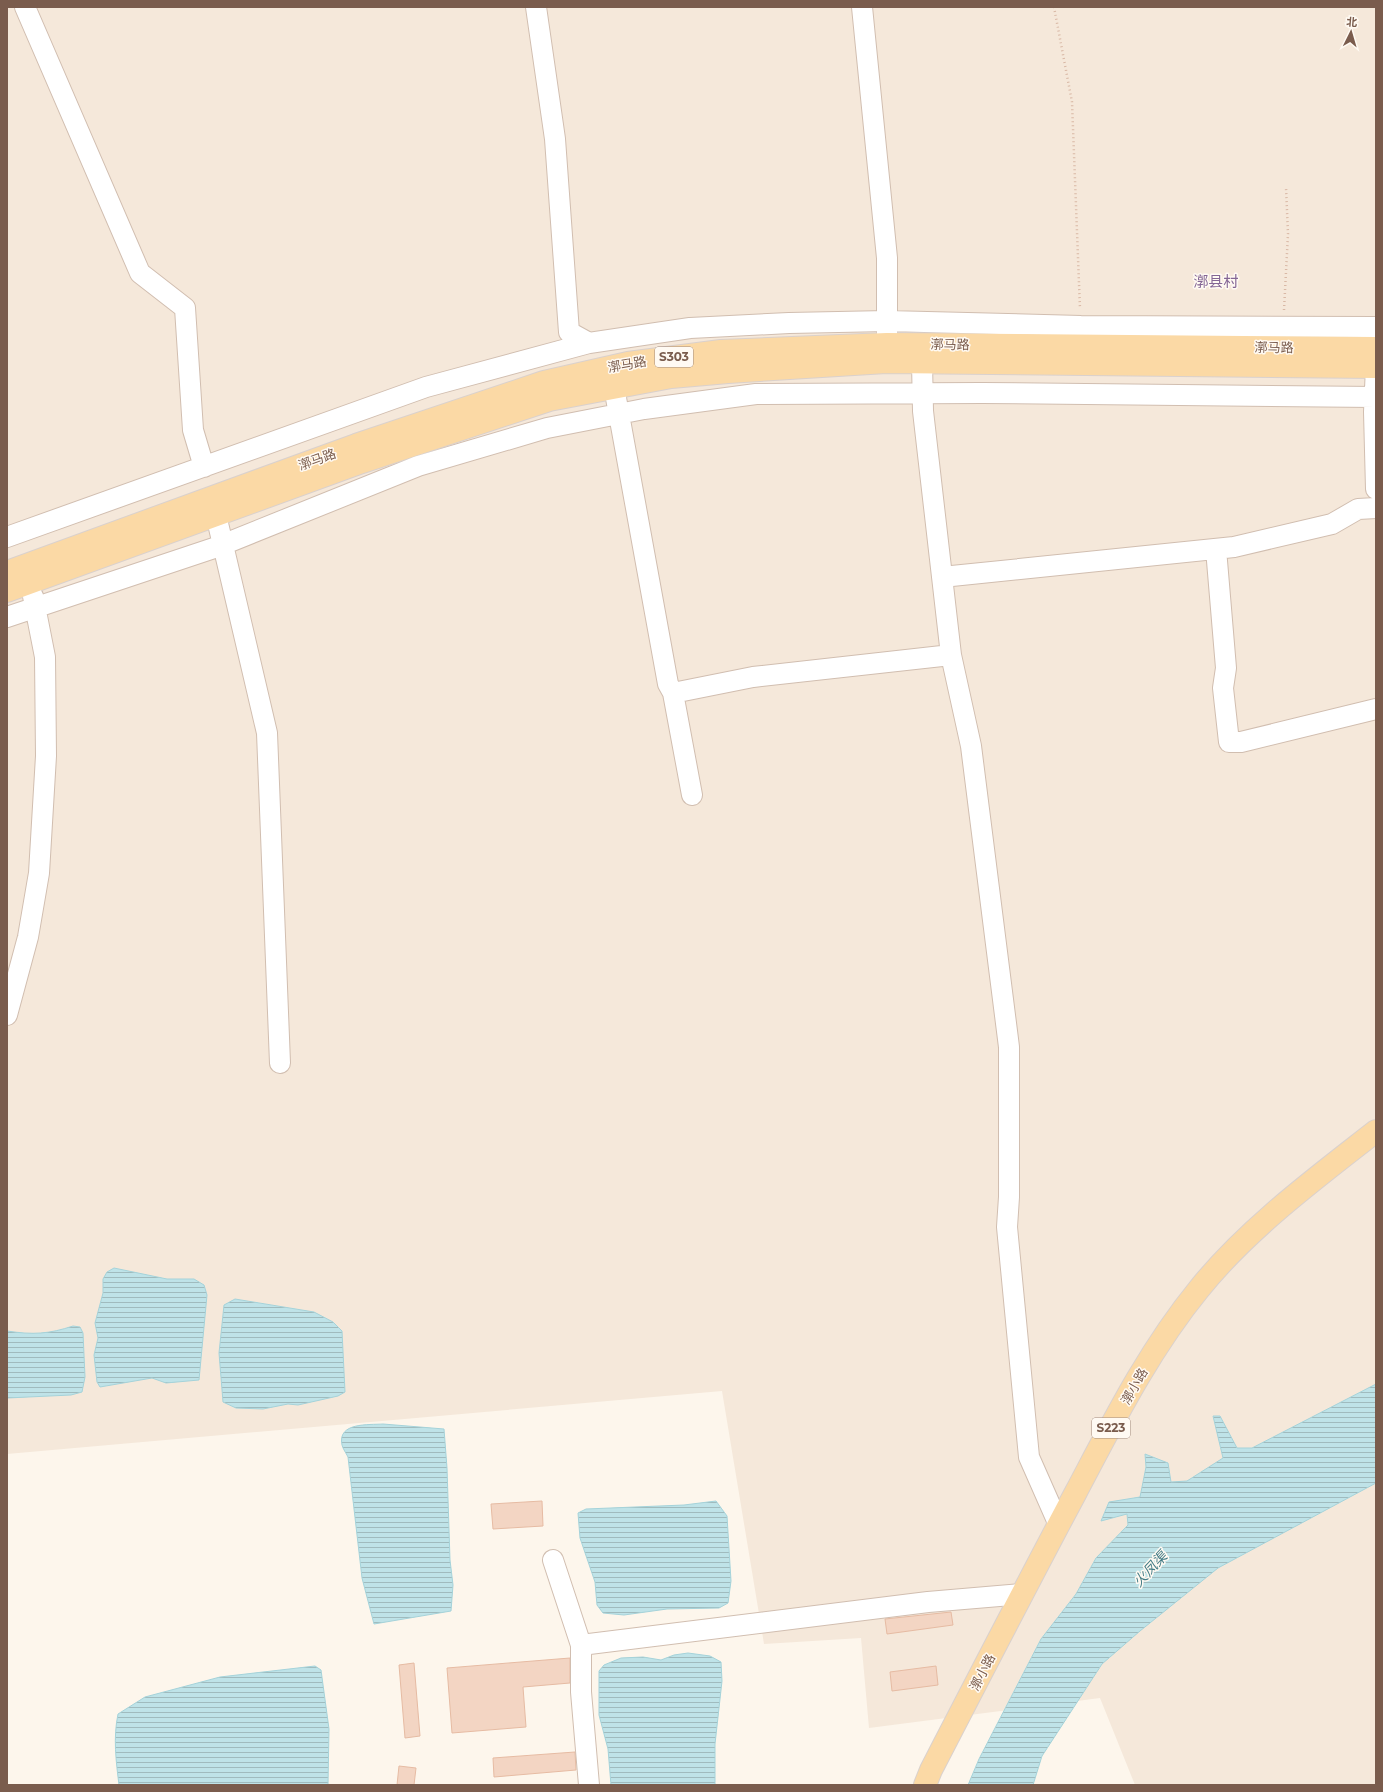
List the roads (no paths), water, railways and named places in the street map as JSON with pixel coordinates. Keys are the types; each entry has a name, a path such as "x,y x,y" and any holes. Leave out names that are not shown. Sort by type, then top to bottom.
{"main road":[{"name":"漷马路","path":"7,572 356,445 544,382 628,363 721,352 886,353 1376,348"},
{"name":"漷马路","path":"7,591 370,460 549,400 671,377 728,372 886,353 922,362 1376,367"},
{"name":"漷小路","path":"925,1785 934,1763 1022,1594 1142,1372 1168,1330 1199,1288 1253,1232 1376,1131"}],"street":[{"path":"25,7 140,273 185,308 193,430 204,467"},
{"path":"536,7 555,139 569,332 589,343"},
{"path":"862,7 888,258 886,353"},
{"path":"7,537 426,387 589,343 690,328 789,323 887,321 1081,326 1376,327"},
{"path":"922,362 923,411 951,655 971,746 1009,1047 1009,1197 1007,1227 1029,1457 1059,1525"},
{"path":"1376,367 1376,489"},
{"path":"614,387 666,676 672,693 692,794"},
{"path":"7,617 223,544 418,466 547,428 618,414 756,394 923,393 1375,397"},
{"path":"942,577 1234,547 1332,524 1358,509 1376,508"},
{"path":"216,516 266,733 280,1063"},
{"path":"1216,549 1226,668 1223,688 1229,742 1240,742 1376,709"},
{"path":"7,1015 28,937 39,873 46,756 46,665 36,607 30,583"},
{"path":"672,693 753,677 951,655"},
{"path":"553,1560 581,1645 581,1692 589,1785"},
{"path":"581,1645 920,1603 1022,1594"}],"water":[{"path":"114,1268 167,1279 194,1279 204,1285 207,1295 199,1380 166,1383 152,1378 100,1387 97,1382 94,1355 98,1338 95,1323 103,1293 103,1279 107,1272"},
{"path":"235,1299 314,1312 333,1322 342,1331 345,1392 338,1396 298,1405 288,1404 263,1409 236,1408 223,1402 219,1353 224,1305"},
{"path":"73,1326 80,1327 83,1333 85,1377 82,1392 71,1395 7,1398 7,1331 41,1333 56,1331"},
{"name":"火凤渠","path":"1376,1384 1376,1483 1218,1568 1102,1664 1042,1756 1033,1785 968,1785 979,1759 1041,1639 1076,1594 1096,1558 1128,1525 1127,1514 1101,1521 1109,1502 1140,1497 1146,1467 1145,1454 1168,1463 1171,1482 1187,1481 1223,1458 1213,1416 1220,1416 1237,1448 1252,1448"},
{"path":"383,1424 444,1429 447,1468 450,1560 453,1585 451,1611 374,1624 362,1578 348,1457 342,1446 342,1438 344,1432 355,1426"},
{"path":"716,1501 727,1516 731,1581 728,1603 719,1608 667,1609 624,1615 603,1613 597,1605 595,1582 580,1538 578,1513 586,1509 684,1505"},
{"path":"688,1653 710,1656 721,1662 722,1681 715,1744 715,1785 611,1785 608,1749 599,1715 599,1671 604,1665 621,1658 643,1657 661,1660 674,1655"},
{"path":"315,1666 321,1670 329,1729 328,1785 119,1785 115,1741 118,1714 145,1697 220,1677"}],"district":[{"name":"漷县村","path":"1216,282"}]}
